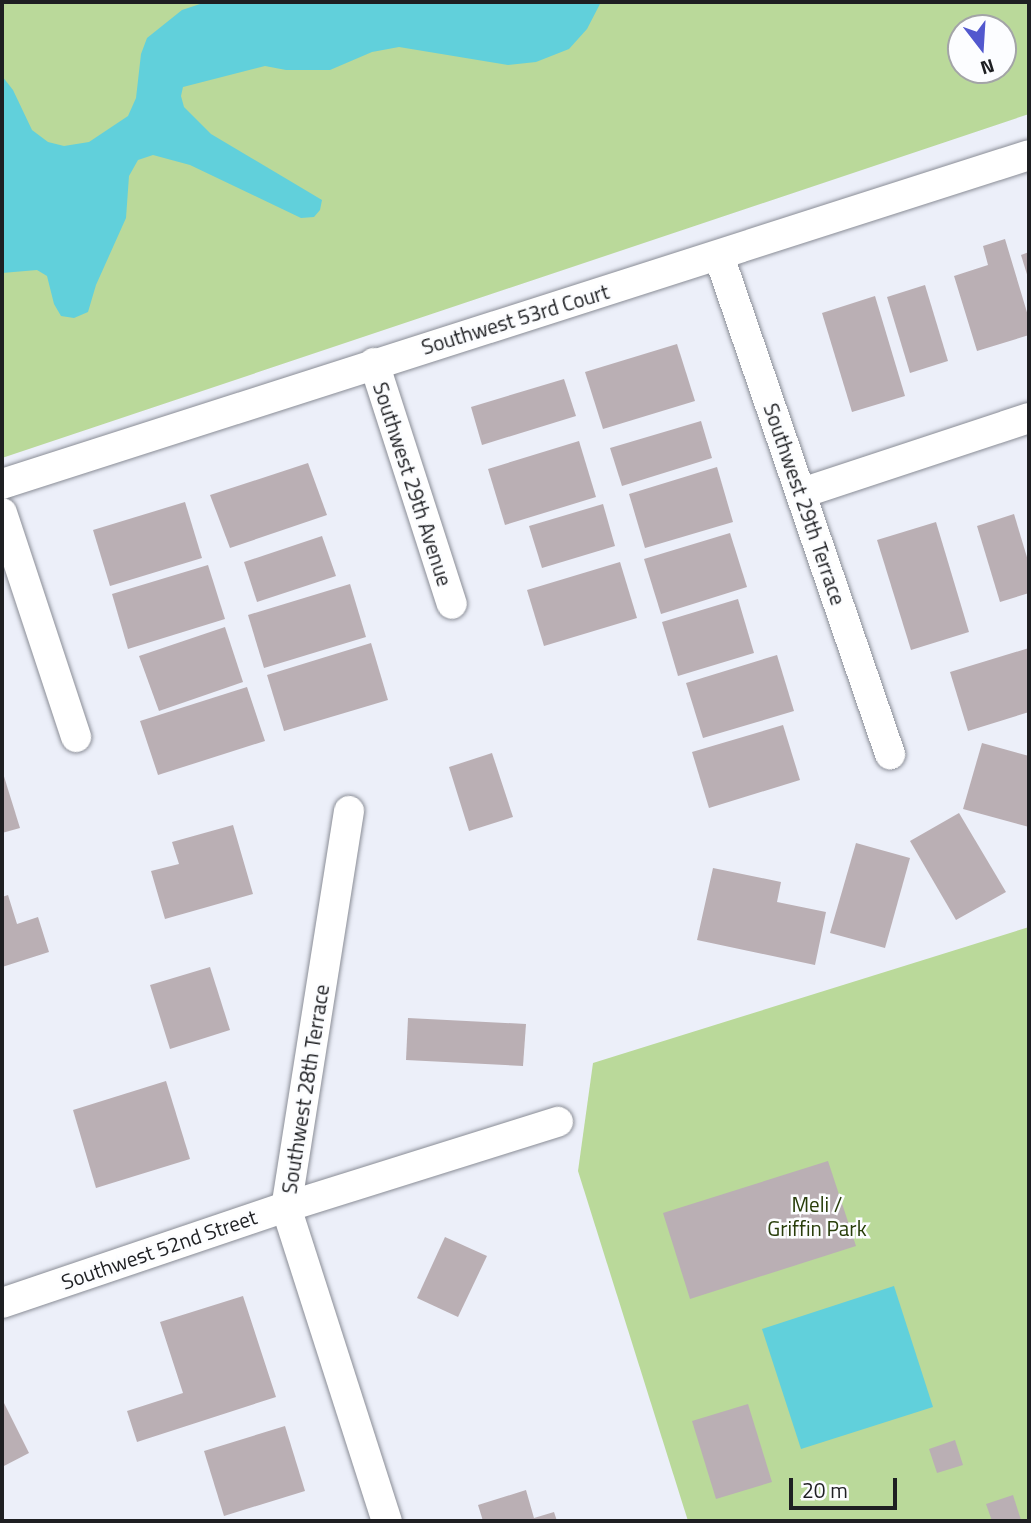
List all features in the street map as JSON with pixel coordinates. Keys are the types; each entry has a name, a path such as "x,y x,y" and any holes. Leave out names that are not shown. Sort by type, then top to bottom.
{"street":[{"name":"Southwest 53rd Court","path":"2,484 1029,155"},
{"name":"Southwest 29th Terrace","path":"719,256 890,754"},
{"name":"Southwest 29th Avenue","path":"374,363 452,604"},
{"path":"802,494 1029,418"},
{"path":"2,513 76,737"},
{"name":"Southwest 28th Terrace","path":"349,811 286,1206 387,1521"},
{"name":"Southwest 52nd Street","path":"2,1303 286,1206 558,1122"}],"green space":[{"path":"2,2 1029,2 1029,114 2,458"},
{"name":"Meli / Griffin Park","path":"1029,927 1029,1521 688,1521 578,1171 593,1063"}],"water":[{"path":"206,2 601,2 587,29 569,49 536,62 508,65 399,47 372,52 330,70 286,70 265,66 183,87 181,96 184,107 211,134 322,200 320,210 314,217 301,218 190,165 153,155 138,160 129,176 126,218 96,285 88,312 74,318 61,316 54,304 47,276 37,270 2,273 2,76 13,90 32,130 48,142 64,146 89,142 128,116 136,98 141,54 147,38 182,10"},
{"path":"894,1286 933,1407 801,1449 762,1329"}],"building":[{"path":"1005,239 1029,319 1029,335 977,351 954,276 988,265 983,246"},
{"path":"1029,252 1029,281 1021,255"},
{"path":"925,285 948,361 910,373 887,297"},
{"path":"875,296 905,396 852,412 822,313"},
{"path":"677,344 695,401 603,429 585,372"},
{"path":"564,379 576,416 482,445 471,407"},
{"path":"701,421 712,458 622,486 610,448"},
{"path":"579,441 596,497 505,525 488,469"},
{"path":"308,463 327,515 230,548 210,495"},
{"path":"717,467 733,522 645,548 629,494"},
{"path":"185,502 202,558 110,586 93,530"},
{"path":"603,504 615,546 542,568 529,526"},
{"path":"1014,514 1029,564 1029,593 1000,602 977,526"},
{"path":"936,522 969,632 911,650 877,540"},
{"path":"730,533 747,587 661,614 644,559"},
{"path":"322,536 336,576 257,602 244,562"},
{"path":"620,562 637,618 544,646 527,590"},
{"path":"208,565 225,619 128,649 112,594"},
{"path":"350,584 366,637 264,668 248,615"},
{"path":"738,599 754,653 678,676 662,622"},
{"path":"225,627 243,682 159,711 139,656"},
{"path":"371,643 388,700 284,731 267,675"},
{"path":"1029,648 1029,712 968,731 950,672"},
{"path":"777,655 794,711 703,738 686,683"},
{"path":"247,687 265,741 158,775 140,721"},
{"path":"783,725 800,780 709,808 692,752"},
{"path":"982,743 1029,756 1029,827 963,809"},
{"path":"492,753 513,817 469,831 449,767"},
{"path":"2,770 20,828 2,833"},
{"path":"959,813 1006,892 956,920 910,841"},
{"path":"233,825 253,894 165,919 151,871 179,864 172,842"},
{"path":"856,843 910,858 885,948 830,933"},
{"path":"713,868 781,882 777,902 826,912 815,965 697,940"},
{"path":"8,895 17,924 38,917 49,952 2,967 2,897"},
{"path":"210,967 230,1030 170,1049 150,985"},
{"path":"408,1018 526,1024 523,1066 406,1060"},
{"path":"166,1081 190,1159 96,1188 73,1110"},
{"path":"828,1161 856,1246 690,1299 663,1213"},
{"path":"445,1237 487,1256 458,1317 417,1298"},
{"path":"243,1296 276,1397 137,1442 127,1411 183,1393 160,1322"},
{"path":"2,1399 29,1453 2,1467"},
{"path":"748,1404 772,1482 716,1499 692,1421"},
{"path":"285,1426 305,1491 224,1516 204,1451"},
{"path":"955,1440 963,1465 937,1473 929,1449"},
{"path":"526,1490 534,1518 554,1512 557,1521 483,1521 478,1505"},
{"path":"1013,1495 1021,1520 992,1521 986,1504"}]}
